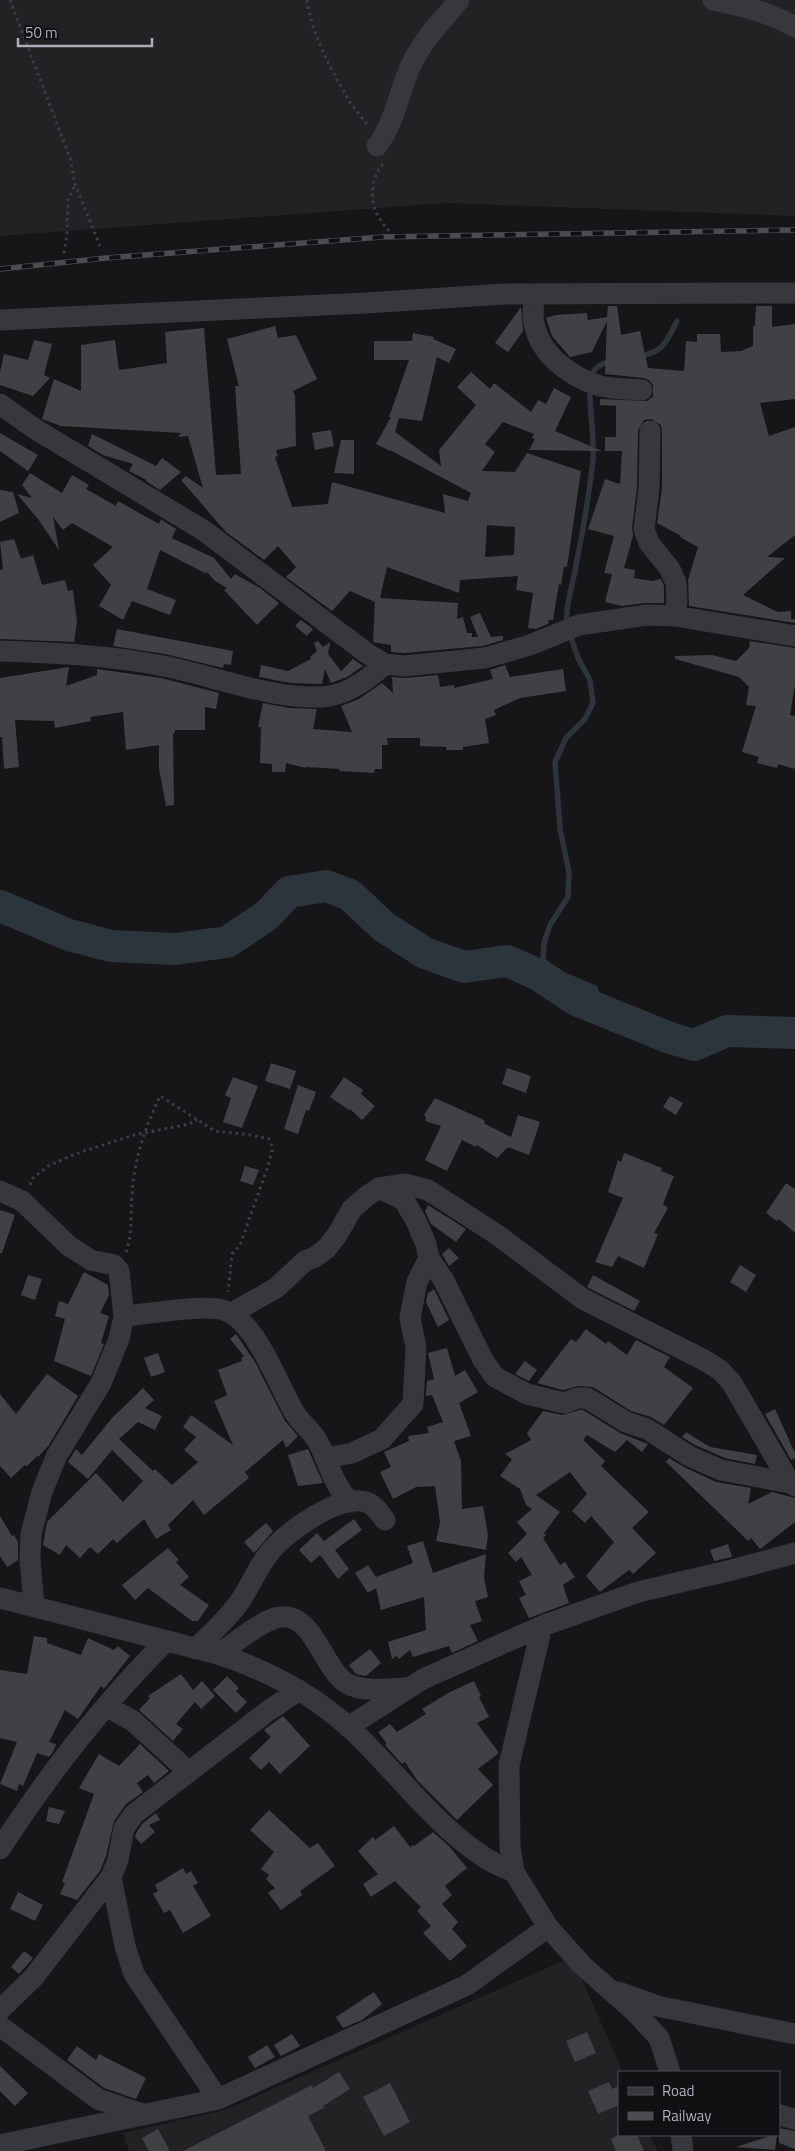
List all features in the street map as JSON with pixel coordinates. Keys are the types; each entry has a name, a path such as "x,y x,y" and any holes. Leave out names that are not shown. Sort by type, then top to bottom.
{"street":[{"path":"381,140 401,87 421,47 432,30 459,0"},
{"path":"713,0 758,9 776,16 795,27"},
{"path":"0,320 367,304 534,294 795,293"},
{"path":"534,294 533,318 539,336 553,360 566,371 601,386 642,390"},
{"path":"0,404 35,429 169,507 203,530 368,654 385,664 427,665 485,658 530,645 579,625 647,615 675,616 795,636"},
{"path":"650,431 649,489 644,529 649,543 670,569 676,583 677,600 675,616"},
{"path":"0,651 121,658 295,696 331,696 344,692 358,686 385,664"},
{"path":"228,1312 276,1288 305,1261 326,1249 337,1235 352,1209 379,1188 406,1184 428,1190 496,1234 583,1299 704,1360 720,1370 732,1384 793,1484"},
{"path":"379,1188 404,1200 426,1244 429,1258 443,1279 483,1360 495,1377 527,1394 564,1403 578,1398 588,1398 626,1422 647,1430 689,1456 721,1470 793,1484"},
{"path":"0,1191 22,1201 69,1246 91,1260 114,1265 119,1271 124,1316 119,1339 101,1383 56,1457 42,1492 31,1534 30,1559 34,1605"},
{"path":"325,1458 352,1453 382,1439 414,1404 416,1347 410,1318 417,1282 429,1258"},
{"path":"124,1316 210,1308 228,1312 243,1324 260,1346 290,1404 317,1440 340,1492 350,1502"},
{"path":"196,1649 238,1604 270,1552 286,1536 317,1514 350,1502 364,1501 375,1506 385,1520"},
{"path":"348,1727 406,1688 461,1661 542,1626 638,1592 795,1553"},
{"path":"0,1598 34,1605 166,1642 218,1654 250,1665 299,1690 319,1702 348,1727 462,1841 488,1860 514,1872"},
{"path":"218,1654 270,1620 290,1617 310,1632 346,1683 359,1687 378,1689 406,1688"},
{"path":"542,1626 509,1765 510,1848 514,1872 548,1928 582,1965 649,2026 659,2038 670,2071"},
{"path":"0,1849 50,1777 106,1706 137,1670 166,1642"},
{"path":"0,2010 33,1978 111,1877 118,1860 124,1828 134,1814 268,1710 299,1690"},
{"path":"106,1706 133,1721 189,1772"},
{"path":"111,1877 125,1946 134,1974 218,2099"},
{"path":"0,2145 147,2116 218,2099 467,1984 548,1928"},
{"path":"611,1990 657,2006 795,2034"},
{"path":"0,2026 98,2099 147,2116"},
{"path":"780,2115 795,2119"}],"path":[{"path":"10,0 70,158 75,184 100,246"},
{"path":"307,0 310,17 329,63 348,98 367,125 370,136 381,140 386,157 374,180 374,195 376,214 389,231"},
{"path":"64,253 67,234 68,200 75,184"},
{"path":"119,1271 129,1244 132,1222 131,1196 143,1134 160,1096 216,1131 251,1134 269,1139 272,1148 264,1181 240,1244 232,1254 228,1312"},
{"path":"22,1201 33,1178 48,1166 93,1148 134,1135 189,1124 198,1120"}],"shaded area":[{"path":"0,0 795,0 795,216 445,203 0,236"},
{"path":"572,1957 623,2071 618,2071 618,2136 650,2136 658,2151 129,2151 123,2133 225,2110"}],"building":[{"path":"608,306 617,306 621,335 640,331 648,368 684,371 686,341 697,342 697,334 720,334 721,352 741,351 753,346 756,306 772,306 772,327 795,324 795,399 760,403 769,436 795,427 795,535 767,557 785,558 743,595 778,612 791,611 791,619 795,619 795,623 689,606 688,580 698,547 657,523 662,489 662,431 661,425 651,419 644,420 638,430 637,488 632,527 633,536 624,568 635,570 634,578 652,581 661,579 664,586 664,603 622,606 605,602 612,574 604,573 614,536 588,529 605,479 620,484 622,451 605,451 605,437 616,437 616,406 600,405 600,399 647,401 653,397 653,385 649,380 643,378 605,374 607,321 592,352 570,357 552,336 546,318 556,315 587,313 588,320 607,317"},
{"path":"521,307 523,331 508,352 495,343"},
{"path":"275,326 278,338 296,335 317,379 293,391 295,396 296,446 276,450 278,456 275,457 292,507 328,504 332,482 445,513 443,494 468,501 471,493 376,444 391,417 389,417 409,360 374,360 374,341 412,341 413,333 434,337 433,339 456,349 449,363 437,357 422,421 399,418 395,432 441,466 439,450 476,405 457,387 471,372 490,389 494,383 531,412 538,400 546,404 554,388 571,397 555,431 602,451 529,450 535,439 532,438 534,434 503,422 485,444 495,452 482,471 515,472 527,453 581,471 567,567 564,567 561,585 559,584 553,620 549,620 548,624 536,629 528,628 533,593 516,590 518,576 460,580 459,593 387,567 380,598 458,603 457,619 463,617 467,633 472,633 472,637 478,637 470,617 480,613 491,637 503,636 503,640 483,646 404,653 391,652 391,645 373,642 375,602 350,591 332,611 286,577 296,567 278,546 264,560 226,532 181,480 186,476 203,488 188,436 178,437 181,433 61,426 42,419 54,379 81,391 81,345 115,340 119,370 167,363 165,332 204,328 216,475 241,474 235,386 239,386 227,339","holes":["487,525 515,527 514,555 485,557"]},
{"path":"34,340 52,344 44,375 50,378 33,396 0,385 0,372 4,354 28,360"},
{"path":"331,430 334,446 315,450 312,433"},
{"path":"0,433 38,455 28,471 0,451"},
{"path":"92,434 156,466 162,458 181,472 160,490 147,480 129,471 133,464 103,455 88,446"},
{"path":"341,440 354,440 354,474 334,473"},
{"path":"30,473 62,493 72,475 89,485 86,489 116,506 118,501 159,524 161,519 176,529 172,538 214,558 231,579 235,574 260,588 279,603 257,625 224,590 227,588 215,581 206,571 207,574 160,550 147,589 176,600 170,615 132,601 123,620 99,606 111,585 93,565 113,547 72,523 63,530 53,517 59,550 38,519 17,494 32,498 22,485"},
{"path":"0,490 13,492 19,513 0,522"},
{"path":"14,539 21,559 33,555 42,585 65,580 68,591 73,590 77,622 74,642 0,639 0,570 3,569 0,542"},
{"path":"301,620 313,629 307,636 295,626"},
{"path":"117,629 233,651 231,665 224,664 223,668 165,654 113,646"},
{"path":"318,641 323,647 330,642 328,654 341,671 353,659 363,666 347,677 331,683 325,669 322,684 291,683 259,677 261,665 288,671 311,659 310,657 317,651 314,643"},
{"path":"750,641 795,648 795,684 790,715 795,716 795,769 778,764 777,768 757,763 759,757 742,752 756,706 746,705 749,687 739,677 675,659 675,656 712,655 736,661 749,648"},
{"path":"505,665 510,677 563,669 566,691 520,698 494,710 496,715 485,719 489,743 463,747 463,750 446,750 446,747 420,746 420,738 387,738 388,745 382,745 382,769 375,769 374,773 306,768 286,763 285,772 272,772 272,764 260,763 261,727 258,727 263,703 289,708 317,709 313,729 352,732 341,706 359,699 382,683 393,693 392,677 405,678 438,675 440,687 454,685 454,688 493,679 490,670"},
{"path":"69,667 66,686 97,675 97,669 161,678 219,693 216,709 205,707 205,730 175,730 175,733 173,733 174,805 166,806 159,768 159,745 126,750 123,712 90,717 91,721 55,728 54,721 15,720 19,767 4,769 2,737 0,737 0,678"},
{"path":"271,1063 296,1071 290,1089 265,1081"},
{"path":"507,1068 531,1076 526,1093 502,1084"},
{"path":"233,1077 258,1086 242,1128 223,1122 231,1098 225,1095"},
{"path":"344,1077 363,1090 361,1094 375,1106 362,1120 350,1109 330,1097"},
{"path":"298,1085 316,1092 309,1111 306,1110 298,1134 284,1129"},
{"path":"670,1096 683,1103 676,1115 663,1107"},
{"path":"435,1098 484,1120 485,1124 511,1137 518,1115 540,1122 529,1155 508,1147 497,1158 477,1145 476,1147 462,1140 447,1171 425,1160 441,1126 425,1121 426,1117 424,1115"},
{"path":"624,1153 662,1168 661,1171 674,1176 663,1204 668,1208 654,1233 658,1234 644,1268 618,1256 612,1267 595,1262 623,1198 608,1192 618,1160 621,1162"},
{"path":"245,1166 259,1170 253,1185 240,1181"},
{"path":"786,1183 795,1189 795,1233 779,1219 777,1221 766,1213"},
{"path":"428,1205 466,1229 456,1242 431,1224 425,1211"},
{"path":"0,1210 15,1215 2,1253 0,1253"},
{"path":"449,1248 459,1258 449,1266 442,1254"},
{"path":"740,1265 756,1275 746,1292 730,1282"},
{"path":"84,1272 108,1285 109,1295 100,1313 109,1316 101,1343 104,1344 91,1376 54,1361 65,1319 55,1316 59,1301 68,1304"},
{"path":"28,1275 42,1279 35,1300 21,1295"},
{"path":"593,1275 640,1301 634,1311 587,1287"},
{"path":"434,1289 449,1320 438,1327 426,1302 428,1293"},
{"path":"586,1329 606,1344 608,1341 627,1355 636,1340 670,1357 664,1367 693,1388 664,1425 651,1417 631,1411 593,1387 578,1386 563,1390 537,1383 571,1339 576,1342"},
{"path":"236,1334 255,1362 285,1421 298,1436 286,1448 283,1440 245,1472 249,1478 204,1515 193,1500 168,1525 171,1530 156,1539 144,1519 117,1543 113,1539 98,1554 90,1547 80,1558 66,1545 60,1555 43,1545 47,1522 96,1473 123,1502 143,1481 112,1450 88,1479 68,1462 76,1449 82,1455 112,1418 143,1388 154,1400 145,1408 162,1416 155,1430 138,1422 119,1439 153,1471 155,1469 172,1485 198,1462 184,1450 196,1437 183,1427 191,1415 233,1445 214,1401 227,1395 218,1370 242,1361 241,1358 244,1356 230,1339"},
{"path":"447,1348 455,1376 465,1370 478,1392 459,1403 471,1436 454,1441 461,1461 462,1509 483,1506 488,1535 486,1550 436,1541 440,1522 435,1486 416,1487 393,1499 380,1472 391,1467 384,1452 409,1441 408,1436 429,1433 427,1427 443,1422 432,1395 426,1396 427,1381 434,1379 428,1353"},
{"path":"158,1353 165,1372 151,1377 144,1358"},
{"path":"525,1361 537,1370 529,1381 515,1374"},
{"path":"47,1374 78,1396 49,1445 38,1457 27,1466 25,1465 11,1478 0,1466 0,1394 16,1414"},
{"path":"775,1409 795,1453 795,1458 791,1460 765,1414"},
{"path":"580,1410 620,1433 648,1444 642,1452 627,1440 615,1452 587,1435 583,1440 605,1461 601,1466 649,1512 632,1528 656,1553 633,1574 629,1570 600,1592 586,1576 614,1542 591,1516 585,1523 572,1511 587,1494 570,1472 536,1495 560,1512 544,1533 546,1535 543,1538 560,1565 565,1562 575,1577 563,1585 569,1603 529,1618 519,1598 526,1595 519,1581 532,1575 521,1557 516,1562 508,1553 527,1534 517,1522 532,1509 526,1505 520,1489 500,1476 512,1459 505,1454 531,1440 527,1433 543,1411 562,1415"},
{"path":"686,1432 710,1447 757,1455 755,1464 725,1458 695,1445 682,1437"},
{"path":"308,1449 323,1483 298,1486 288,1455"},
{"path":"669,1458 716,1482 751,1488 748,1504 772,1492 795,1498 795,1522 760,1549 751,1538 748,1541 666,1462"},
{"path":"0,1516 12,1536 14,1535 18,1542 18,1560 7,1567 0,1556"},
{"path":"354,1519 362,1530 335,1550 349,1569 338,1579 320,1555 311,1563 299,1550 317,1533 324,1541"},
{"path":"266,1523 273,1531 254,1553 244,1542"},
{"path":"423,1541 433,1573 486,1554 484,1577 488,1597 475,1601 482,1621 470,1625 478,1641 452,1653 449,1646 413,1657 410,1650 399,1659 397,1656 392,1659 388,1642 426,1630 424,1597 381,1610 376,1588 368,1593 355,1573 368,1565 376,1577 413,1563 407,1546"},
{"path":"728,1544 732,1557 714,1561 710,1550"},
{"path":"168,1548 179,1560 176,1562 189,1577 180,1585 209,1605 198,1621 192,1621 148,1588 135,1600 122,1585"},
{"path":"34,1636 47,1638 47,1643 81,1655 88,1638 114,1650 118,1646 130,1656 104,1689 101,1686 78,1719 65,1710 49,1742 56,1744 53,1752 49,1757 37,1753 23,1786 19,1784 17,1791 0,1784 17,1742 0,1738 0,1670 27,1674"},
{"path":"370,1649 381,1663 366,1676 356,1674 349,1665"},
{"path":"181,1674 193,1690 202,1681 215,1696 201,1709 195,1702 176,1724 183,1729 173,1741 139,1710 150,1698 148,1696"},
{"path":"227,1676 239,1688 236,1691 247,1702 236,1713 213,1690"},
{"path":"474,1681 481,1696 479,1697 489,1717 477,1723 499,1753 478,1769 493,1785 457,1820 417,1780 405,1762 402,1764 385,1745 387,1744 378,1732 390,1724 397,1732 426,1714 422,1709 448,1693"},
{"path":"283,1716 310,1746 280,1774 269,1762 261,1770 249,1758 271,1737 264,1730"},
{"path":"140,1744 169,1771 154,1783 148,1775 137,1783 143,1792 126,1804 114,1821 106,1856 100,1871 77,1900 60,1894 65,1883 62,1882 94,1794 79,1788 99,1754 119,1766"},
{"path":"49,1807 65,1811 59,1824 46,1821"},
{"path":"269,1810 310,1848 318,1843 335,1866 300,1891 302,1895 281,1910 268,1893 275,1888 266,1879 269,1875 261,1869 274,1852 250,1830"},
{"path":"156,1813 160,1820 149,1825 155,1832 141,1844 135,1837 136,1833 143,1823"},
{"path":"394,1826 410,1847 433,1832 449,1846 467,1868 445,1886 452,1895 442,1904 458,1922 452,1929 467,1946 450,1961 423,1933 431,1926 417,1911 421,1907 395,1881 371,1897 363,1884 378,1874 358,1851 373,1837 375,1840"},
{"path":"183,1868 186,1874 191,1871 198,1883 193,1886 211,1916 183,1933 170,1910 164,1913 153,1894 158,1891 155,1885"},
{"path":"18,1892 43,1905 35,1921 10,1909"},
{"path":"24,1951 33,1958 19,1974 11,1967"},
{"path":"374,1992 382,2004 362,2020 343,2028 336,2017"},
{"path":"587,2032 596,2053 575,2062 566,2041"},
{"path":"292,2034 300,2046 281,2056 274,2045"},
{"path":"267,2045 275,2057 255,2068 248,2057"},
{"path":"77,2046 96,2060 99,2054 146,2078 136,2099 104,2088 67,2060"},
{"path":"0,2066 28,2093 15,2106 0,2091"},
{"path":"339,2072 350,2089 323,2106 324,2108 308,2116 326,2151 183,2151 312,2085 313,2088"},
{"path":"609,2082 612,2089 618,2086 618,2105 598,2114 588,2091"},
{"path":"390,2083 410,2122 384,2136 363,2097"},
{"path":"780,2128 795,2131 795,2149 779,2143"},
{"path":"158,2129 170,2151 149,2151 142,2138"},
{"path":"618,2136 637,2136 644,2151 616,2151 611,2139"},
{"path":"770,2136 777,2136 775,2150 736,2147"}],"waterway":[{"path":"639,356 659,349 667,340 677,321"},
{"path":"591,378 596,368 613,360"},
{"path":"567,625 568,602 575,573 593,460 590,388"},
{"path":"571,637 578,658 590,680 593,703 585,719 566,738 555,762 560,829 569,872 568,897 550,925 544,943 543,961 564,975 595,988 604,1011"},
{"path":"0,906 69,935 111,946 175,949 227,942 266,916 289,892 326,886 350,895 384,927 425,953 464,967 507,961 537,974 576,1000 670,1038 694,1045 727,1031 795,1033"}],"railway":[{"path":"0,269 106,258 382,237 795,230"}]}
